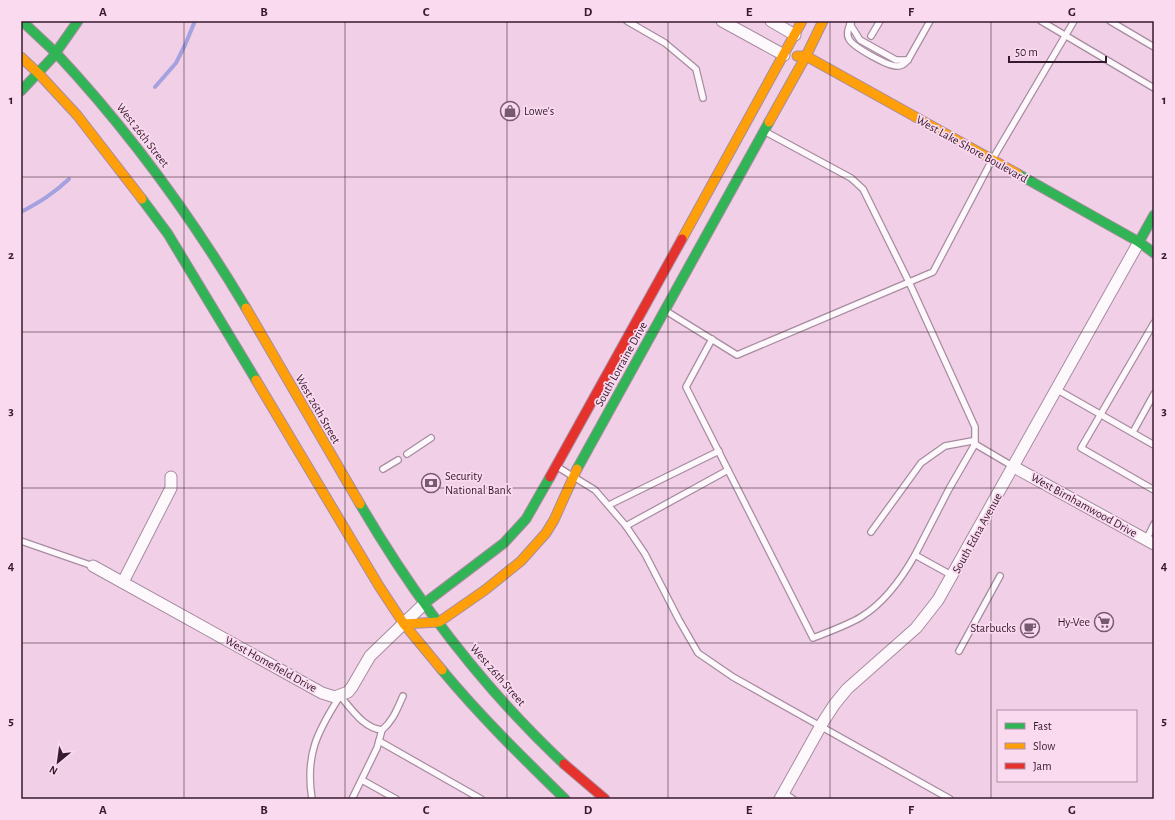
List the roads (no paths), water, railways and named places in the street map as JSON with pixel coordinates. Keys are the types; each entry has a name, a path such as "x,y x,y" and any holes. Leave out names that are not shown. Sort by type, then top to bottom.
{"main road":[{"name":"West 26th Street","path":"22,21 56,53 91,90 169,188 217,260 378,534 438,622 476,671 499,696 558,757 605,799"},
{"path":"21,92 39,74 56,53 78,21"},
{"path":"801,45 802,21"},
{"path":"801,45 824,21"},
{"name":"West Lake Shore Boulevard","path":"784,55 801,45 992,160 1139,242 1154,253"},
{"name":"South Lorraine Drive","path":"424,603 492,553 515,532 526,519 784,55 801,45"},
{"name":"South Lorraine Drive","path":"438,622 485,590 521,561 534,548 554,520 580,463 764,130 801,45"},
{"path":"21,57 77,115 168,234 208,297 347,534 404,624 467,701 564,799"},
{"path":"1139,242 1154,215"},
{"name":"West Lake Shore Boulevard","path":"1139,242 1154,247"},
{"path":"404,624 438,622"},
{"path":"550,785 570,799"}],"street":[{"name":"West Lake Shore Boulevard","path":"722,21 784,55"},
{"name":"West Lake Shore Boulevard","path":"771,21 801,45"},
{"name":"South Edna Avenue","path":"782,796 834,705 847,689 909,635 927,615 953,576 1139,242"},
{"name":"West Birnhamwood Drive","path":"1014,466 1150,542"},
{"path":"123,582 171,488 171,477"},
{"name":"West Homefield Drive","path":"93,566 322,693 335,697 340,696"},
{"path":"340,696 348,692 352,687 370,656 424,603"}],"lane":[{"path":"627,21 665,44 696,69 703,98"},
{"path":"871,36 880,21"},
{"path":"851,22 847,35 849,40 855,46 890,65 898,67 904,65 908,60 930,21"},
{"path":"1041,21 1154,88"},
{"path":"664,310 737,355 933,272 992,160 1074,21"},
{"path":"1110,21 1154,46"},
{"path":"712,339 686,387 813,638 861,618 878,605 906,572 949,489 975,444 975,427 909,282 863,189 851,178 764,130"},
{"path":"1154,324 1081,448 1154,490"},
{"path":"1056,389 1154,444"},
{"path":"1133,432 1154,394"},
{"path":"407,454 431,438"},
{"path":"871,532 921,463 945,446 972,441 1014,466"},
{"path":"609,505 719,451"},
{"path":"384,469 398,460"},
{"path":"556,466 595,490 626,526 645,554 698,653 733,677 950,799"},
{"path":"626,526 728,470"},
{"path":"1150,542 1154,524"},
{"path":"21,541 93,566"},
{"path":"915,555 953,576"},
{"path":"959,651 1000,576"},
{"path":"312,799 310,779 312,750 322,724 340,696 366,724 375,730 382,730 388,726 403,696"},
{"path":"352,799 378,748 382,730"},
{"path":"379,741 481,799"},
{"path":"362,780 389,797 396,799"},
{"path":"782,796 793,799"}],"waterway":[{"path":"155,87 176,63 195,21"},
{"path":"21,212 46,197 69,179"}],"place":[{"name":"Lowe's","path":"510,111"},
{"name":"Security National Bank","path":"431,483"},
{"name":"Hy-Vee","path":"1104,622"},
{"name":"Starbucks","path":"1030,628"}]}
